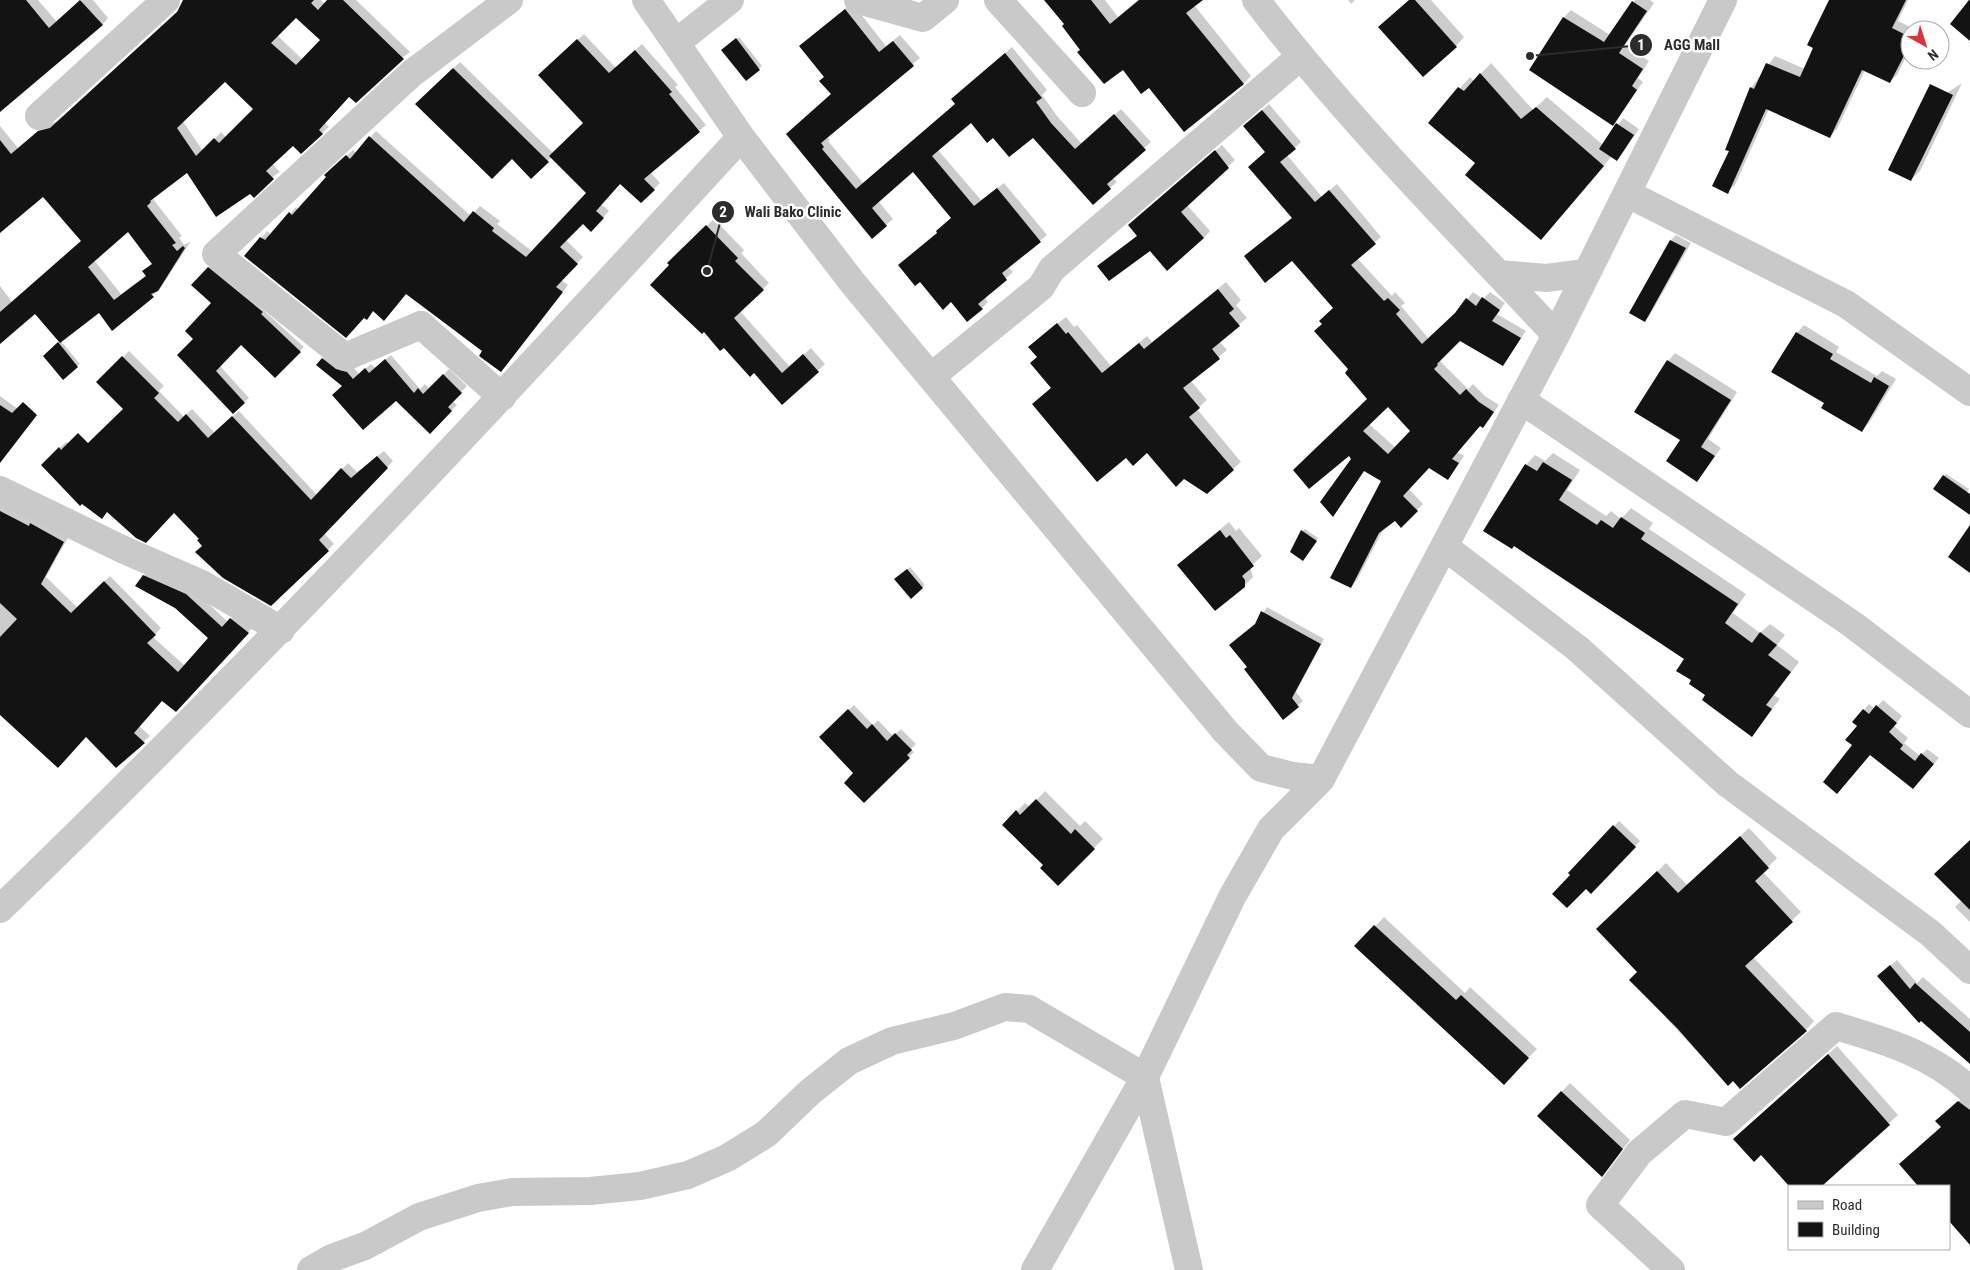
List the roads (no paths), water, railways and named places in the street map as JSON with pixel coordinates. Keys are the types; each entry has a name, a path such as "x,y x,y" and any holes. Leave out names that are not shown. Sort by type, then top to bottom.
{"street":[{"path":"39,116 166,0"},
{"path":"502,397 421,325 346,357 216,254 411,74 509,0"},
{"path":"646,0 677,42 741,137 852,282 1226,732 1261,768 1293,776 1321,779"},
{"path":"677,42 730,0"},
{"path":"858,0 923,18 945,0"},
{"path":"998,0 1082,93"},
{"path":"1256,0 1300,56 1403,175 1556,335"},
{"path":"1036,1270 1145,1077 1232,896 1271,830 1321,779 1556,335 1585,273 1628,194 1722,0"},
{"path":"932,376 1041,287 1052,269 1300,56"},
{"path":"0,909 109,804 281,630 502,397 741,137"},
{"path":"1628,194 1846,304 1970,392"},
{"path":"1499,274 1546,278 1585,273"},
{"path":"1521,400 1852,624 1970,714"},
{"path":"0,490 124,550 202,584 281,630"},
{"path":"1445,547 1577,648 1728,784 1930,933 1970,970"},
{"path":"311,1270 332,1258 365,1246 419,1217 478,1198 512,1192 590,1191 640,1186 688,1175 728,1158 766,1134 810,1092 849,1061 892,1041 954,1026 1006,1007 1029,1009 1145,1077 1189,1270"},
{"path":"1672,1270 1600,1205 1638,1153 1685,1114 1726,1122 1836,1026 1899,1045 1955,1076 1970,1090"}],"place":[{"name":"AGG Mall","path":"1530,56"},
{"name":"Wali Bako Clinic","path":"707,271"}]}
